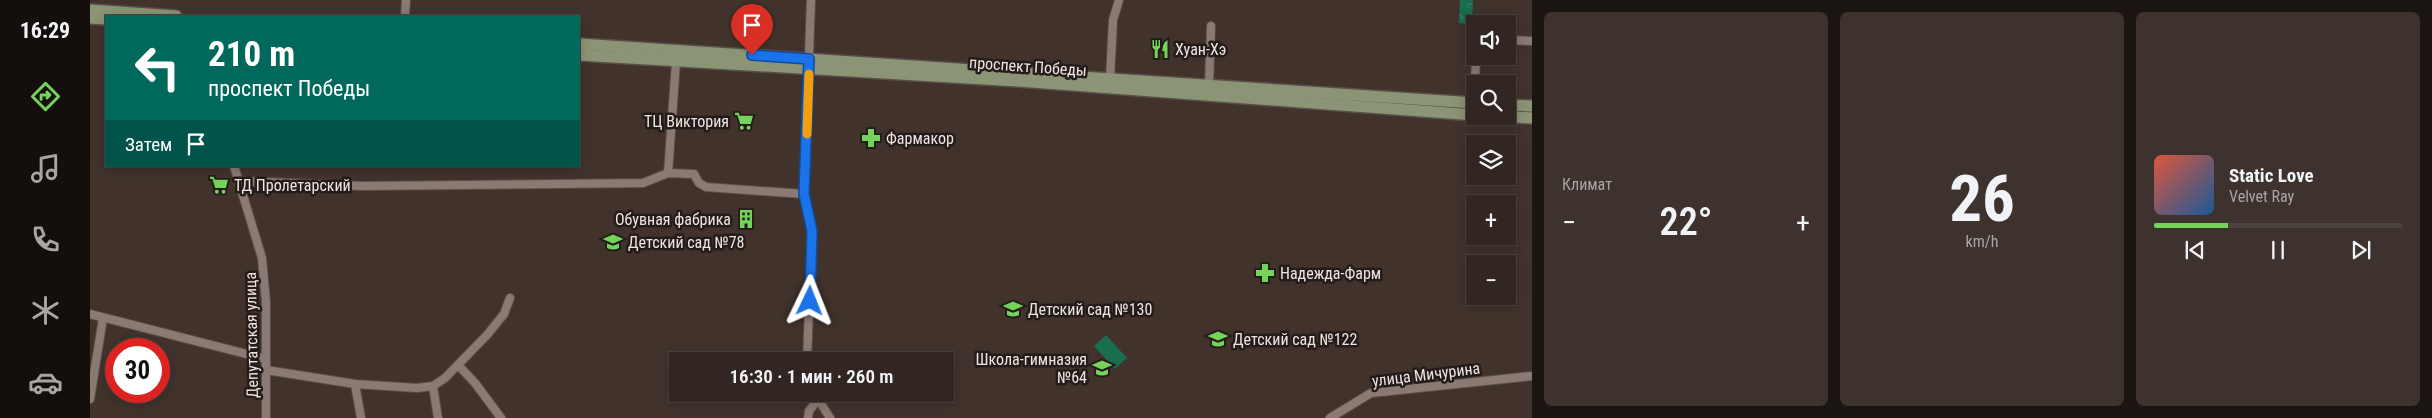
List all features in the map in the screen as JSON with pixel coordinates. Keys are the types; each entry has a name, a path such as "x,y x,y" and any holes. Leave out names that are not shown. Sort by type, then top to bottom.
{"main road":[{"path":"90,10 162,15"},
{"path":"90,18 105,20"},
{"name":"проспект Победы","path":"580,44 1018,81 1466,106"},
{"name":"проспект Победы","path":"580,55 676,62 809,64 1110,79 1209,85 1466,106"},
{"path":"1516,105 1532,106"},
{"path":"1516,117 1532,118"}],"street":[{"path":"406,0 406,15"},
{"path":"807,352 812,231 804,194 811,0"},
{"path":"1110,79 1113,20 1119,0"},
{"path":"1209,85 1211,26"},
{"path":"1516,40 1532,41"},
{"path":"668,173 676,62"},
{"name":"Депутатская улица","path":"234,167 262,258 266,302 266,418"},
{"path":"240,181 362,186 634,183 659,178 668,173 694,174 699,183 706,187 804,194"},
{"path":"266,370 356,384 417,388 434,386 458,365 487,335 504,314 510,298"},
{"path":"90,314 266,359"},
{"path":"90,399 103,318"},
{"path":"458,365 475,383 501,418"},
{"name":"улица Мичурина","path":"1330,418 1371,393 1532,376"},
{"path":"356,384 361,418"},
{"path":"434,386 438,418"},
{"path":"808,418 813,402"},
{"path":"820,402 830,418"}],"green space":[{"path":"1460,0 1473,0 1472,15 1466,15 1466,24 1459,23"},
{"path":"1106,335 1127,358 1115,369 1094,346"}],"slow traffic":[{"path":"807,134 809,74"}],"place":[{"name":"Хуан-Хэ","path":"1160,49"},
{"name":"ТЦ Виктория","path":"744,121"},
{"name":"Фармакор","path":"871,138"},
{"name":"ТД Пролетарский","path":"219,185"},
{"name":"Обувная фабрика","path":"746,219"},
{"name":"Детский сад №78","path":"613,242"},
{"name":"Надежда-Фарм","path":"1265,273"},
{"name":"Детский сад №130","path":"1013,309"},
{"name":"Детский сад №122","path":"1218,339"},
{"name":"Школа-гимназия №64","path":"1102,368"}],"route":[{"path":"752,55 809,59 804,194 812,231 810,301"}]}
